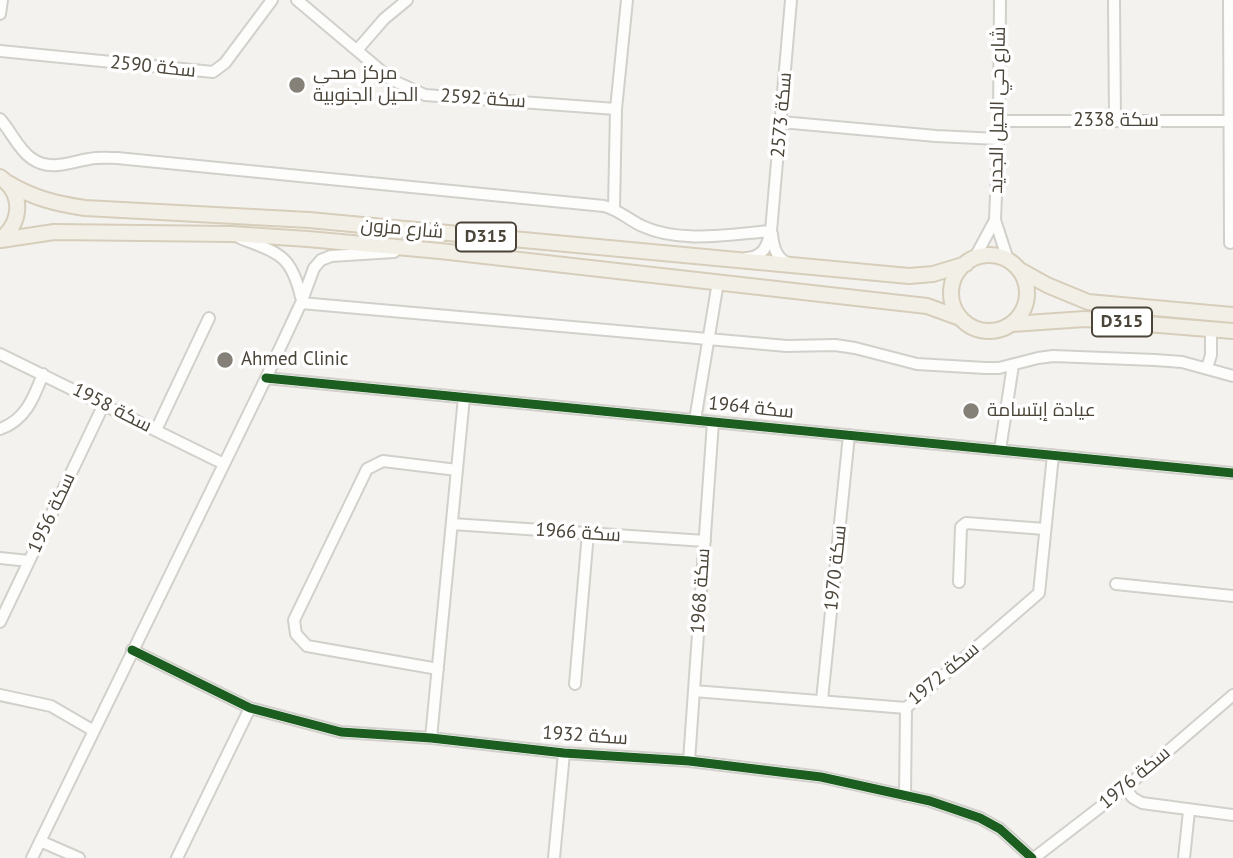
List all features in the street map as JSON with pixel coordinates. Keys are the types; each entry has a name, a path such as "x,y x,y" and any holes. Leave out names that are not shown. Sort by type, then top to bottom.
{"main road":[{"name":"D315","path":"1,240 10,231 18,209 15,194 2,178"},
{"name":"شارع مزون","path":"2,178 29,195 54,203 85,208 309,220 909,276 933,274 970,261"},
{"name":"شارع مزون","path":"1,240 54,232 231,234 440,251 928,306 961,318"},
{"name":"D315","path":"970,261 985,256 997,256 1047,285 1088,302 1233,315"},
{"path":"961,318 951,296 957,272 970,261"},
{"path":"1012,324 1026,305 1027,293 1025,281 1014,265"},
{"name":"D315","path":"961,318 979,330 990,331 1012,324 1085,318 1233,331"}],"street":[{"path":"0,14 2,0"},
{"name":"سكة 2590","path":"0,51 213,72 225,63 272,0"},
{"name":"سكة 2592","path":"297,0 392,80 425,95 616,109"},
{"path":"358,49 384,19 407,0"},
{"path":"614,208 616,109 627,0"},
{"name":"سكة 2573","path":"771,231 791,0"},
{"name":"شارع حي الحيل الجديد","path":"1000,0 995,220 1014,265"},
{"path":"1114,0 1115,121"},
{"path":"1229,0 1230,243"},
{"path":"0,119 30,158 56,166 93,158 117,158 614,208 642,226 671,233 718,236 771,231"},
{"path":"781,121 936,136 998,139"},
{"name":"سكة 2338","path":"999,121 1231,121"},
{"name":"شارع حي الحيل الجديد","path":"970,261 995,220"},
{"path":"722,259 756,258 767,249 771,231"},
{"path":"771,231 773,244 782,261 804,267"},
{"path":"231,234 278,254 289,264 297,277 301,301"},
{"path":"32,858 266,378 314,268 321,260 331,256 440,251"},
{"path":"695,420 718,282"},
{"path":"301,301 787,346 835,345 930,366 985,368 1053,356 1155,360 1207,368 1233,376"},
{"path":"156,430 209,318"},
{"path":"1207,368 1212,342 1211,329"},
{"name":"سكة 1958","path":"0,354 224,464"},
{"path":"1000,450 1013,365"},
{"path":"0,429 19,420 25,413 43,374"},
{"name":"سكة 1964","path":"266,378 1233,473"},
{"path":"431,738 464,397"},
{"name":"سكة 1956","path":"0,622 104,404"},
{"name":"سكة 1968","path":"689,761 713,422"},
{"name":"سكة 1970","path":"822,700 849,435"},
{"name":"سكة 1972","path":"694,691 906,708 1039,593 1053,455"},
{"path":"438,669 307,646 296,634 294,620 367,468 383,461 457,470"},
{"path":"958,582 961,527 966,523 1045,529"},
{"name":"سكة 1966","path":"452,524 705,541"},
{"path":"575,684 589,533"},
{"path":"0,558 29,561"},
{"path":"1116,583 1233,596"},
{"name":"سكة 1932","path":"132,650 250,708 341,732 431,738 564,753 689,761 821,777 930,801 980,818 1000,828 1033,858"},
{"path":"0,695 51,706 93,731"},
{"name":"سكة 1976","path":"1033,858 1125,788 1233,695"},
{"path":"177,858 250,708"},
{"path":"905,796 906,708"},
{"path":"554,858 564,753"},
{"path":"1125,788 1133,798 1142,803 1233,816"},
{"path":"1184,858 1189,811"},
{"path":"40,841 79,858"}],"cycle path":[{"path":"266,378 1233,473"},
{"path":"132,650 250,708 341,732 431,738 564,753 689,761 821,777 930,801 980,818 1000,829 1032,858"}],"place":[{"name":"مركز صحي الحيل الجنوبية","path":"297,85"},
{"name":"Ahmed Clinic","path":"225,360"},
{"name":"عيادة إبتسامة","path":"971,411"}]}
